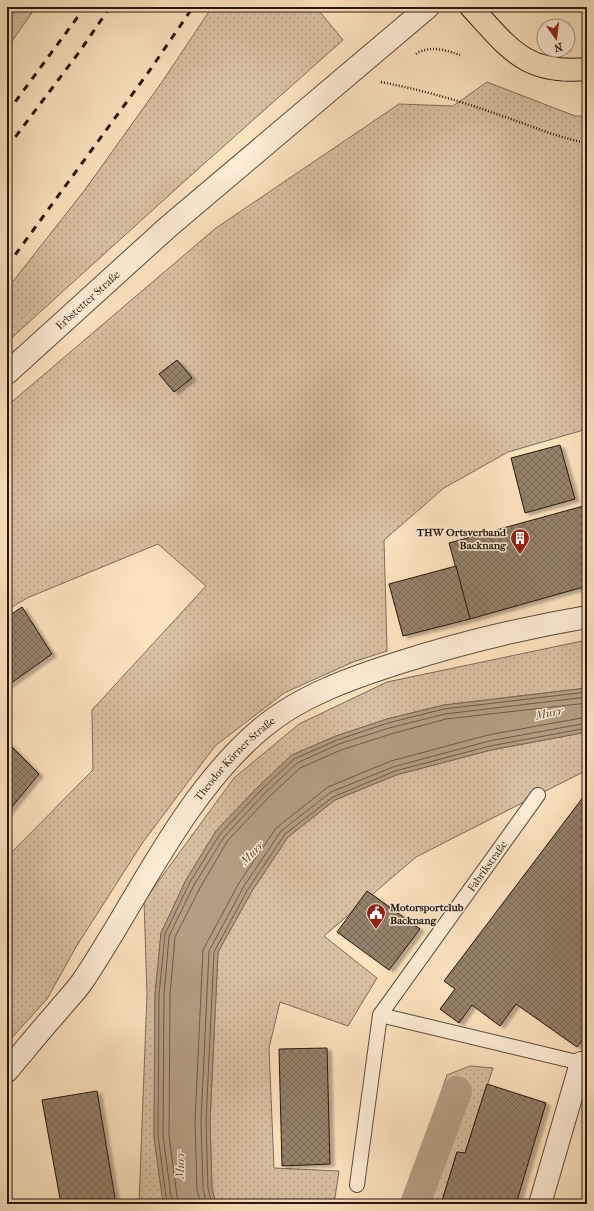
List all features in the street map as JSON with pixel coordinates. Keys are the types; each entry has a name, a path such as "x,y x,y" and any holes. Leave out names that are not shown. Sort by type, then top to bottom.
{"main road":[{"path":"471,7 516,55 532,64 550,69 571,71 587,69"}],"street":[{"name":"Erbstetter Straße","path":"7,373 168,227 428,7"},
{"name":"Theodor-Körner-Straße","path":"7,1071 81,983 146,876 222,767 261,728 287,709 359,676 441,649 487,637 525,628 587,617"},
{"path":"540,1204 585,1060"}],"lane":[{"name":"Fabrikstraße","path":"357,1185 380,1016 538,795"},
{"path":"380,1016 585,1060"}],"path":[{"path":"411,57 419,52 429,50 448,51 460,55"},
{"path":"384,78 379,82 419,89 554,135 587,143"}],"shaded area":[{"path":"7,7 36,7 7,48"},
{"path":"212,7 316,7 343,40 7,342 7,289 84,191 162,82"},
{"path":"487,82 575,116 587,116 587,429 508,452 444,488 384,540 387,651 353,662 284,693 215,746 143,842 76,947 47,999 7,1043 7,857 93,770 92,710 206,586 158,544 27,598 7,610 7,406 216,228 399,104 453,106"},
{"path":"587,640 587,688 444,705 387,719 336,736 292,755 258,787 216,831 186,880 161,933 155,995 154,1137 164,1204 139,1204 147,994 144,901 234,778 299,724 387,682"},
{"path":"587,732 587,770 416,857 324,936 377,978 348,1026 280,1002 269,1048 274,1168 339,1171 334,1204 216,1204 212,1189 210,1121 218,952 252,891 288,837 335,800 396,775 491,750"},
{"path":"470,1066 493,1068 465,1153 457,1152 441,1204 403,1204 447,1075"}],"water":[{"name":"Murr","path":"587,688 587,732 491,750 396,775 335,800 288,837 252,891 218,952 210,1121 212,1189 216,1204 163,1204 154,1137 155,995 161,933 186,880 216,831 258,787 292,755 336,736 387,719 444,705"}],"building":[{"path":"177,360 192,378 174,392 159,374"},
{"path":"560,445 575,499 525,513 511,458"},
{"name":"THW Ortsverband Backnang","path":"587,505 587,586 470,619 449,543"},
{"path":"456,566 470,619 403,636 389,584"},
{"path":"22,607 52,654 7,686 7,617"},
{"path":"7,742 39,774 7,813"},
{"path":"587,792 587,1034 577,1047 516,1004 500,1026 472,1005 459,1023 440,1009 455,989 444,981"},
{"path":"367,891 420,929 389,970 337,932"},
{"path":"327,1048 330,1164 282,1166 279,1049"},
{"path":"487,1084 546,1103 516,1204 441,1204 457,1152 465,1153"},
{"path":"97,1091 116,1204 61,1204 42,1100"}],"waterway":[{"path":"415,1204 457,1091"}],"railway":[{"path":"7,113 85,7"},
{"path":"7,148 80,51 110,7"},
{"path":"7,266 150,70 193,7"}],"place":[{"name":"THW Ortsverband Backnang","path":"520,555"},
{"name":"Motorsportclub Backnang","path":"376,930"}]}
